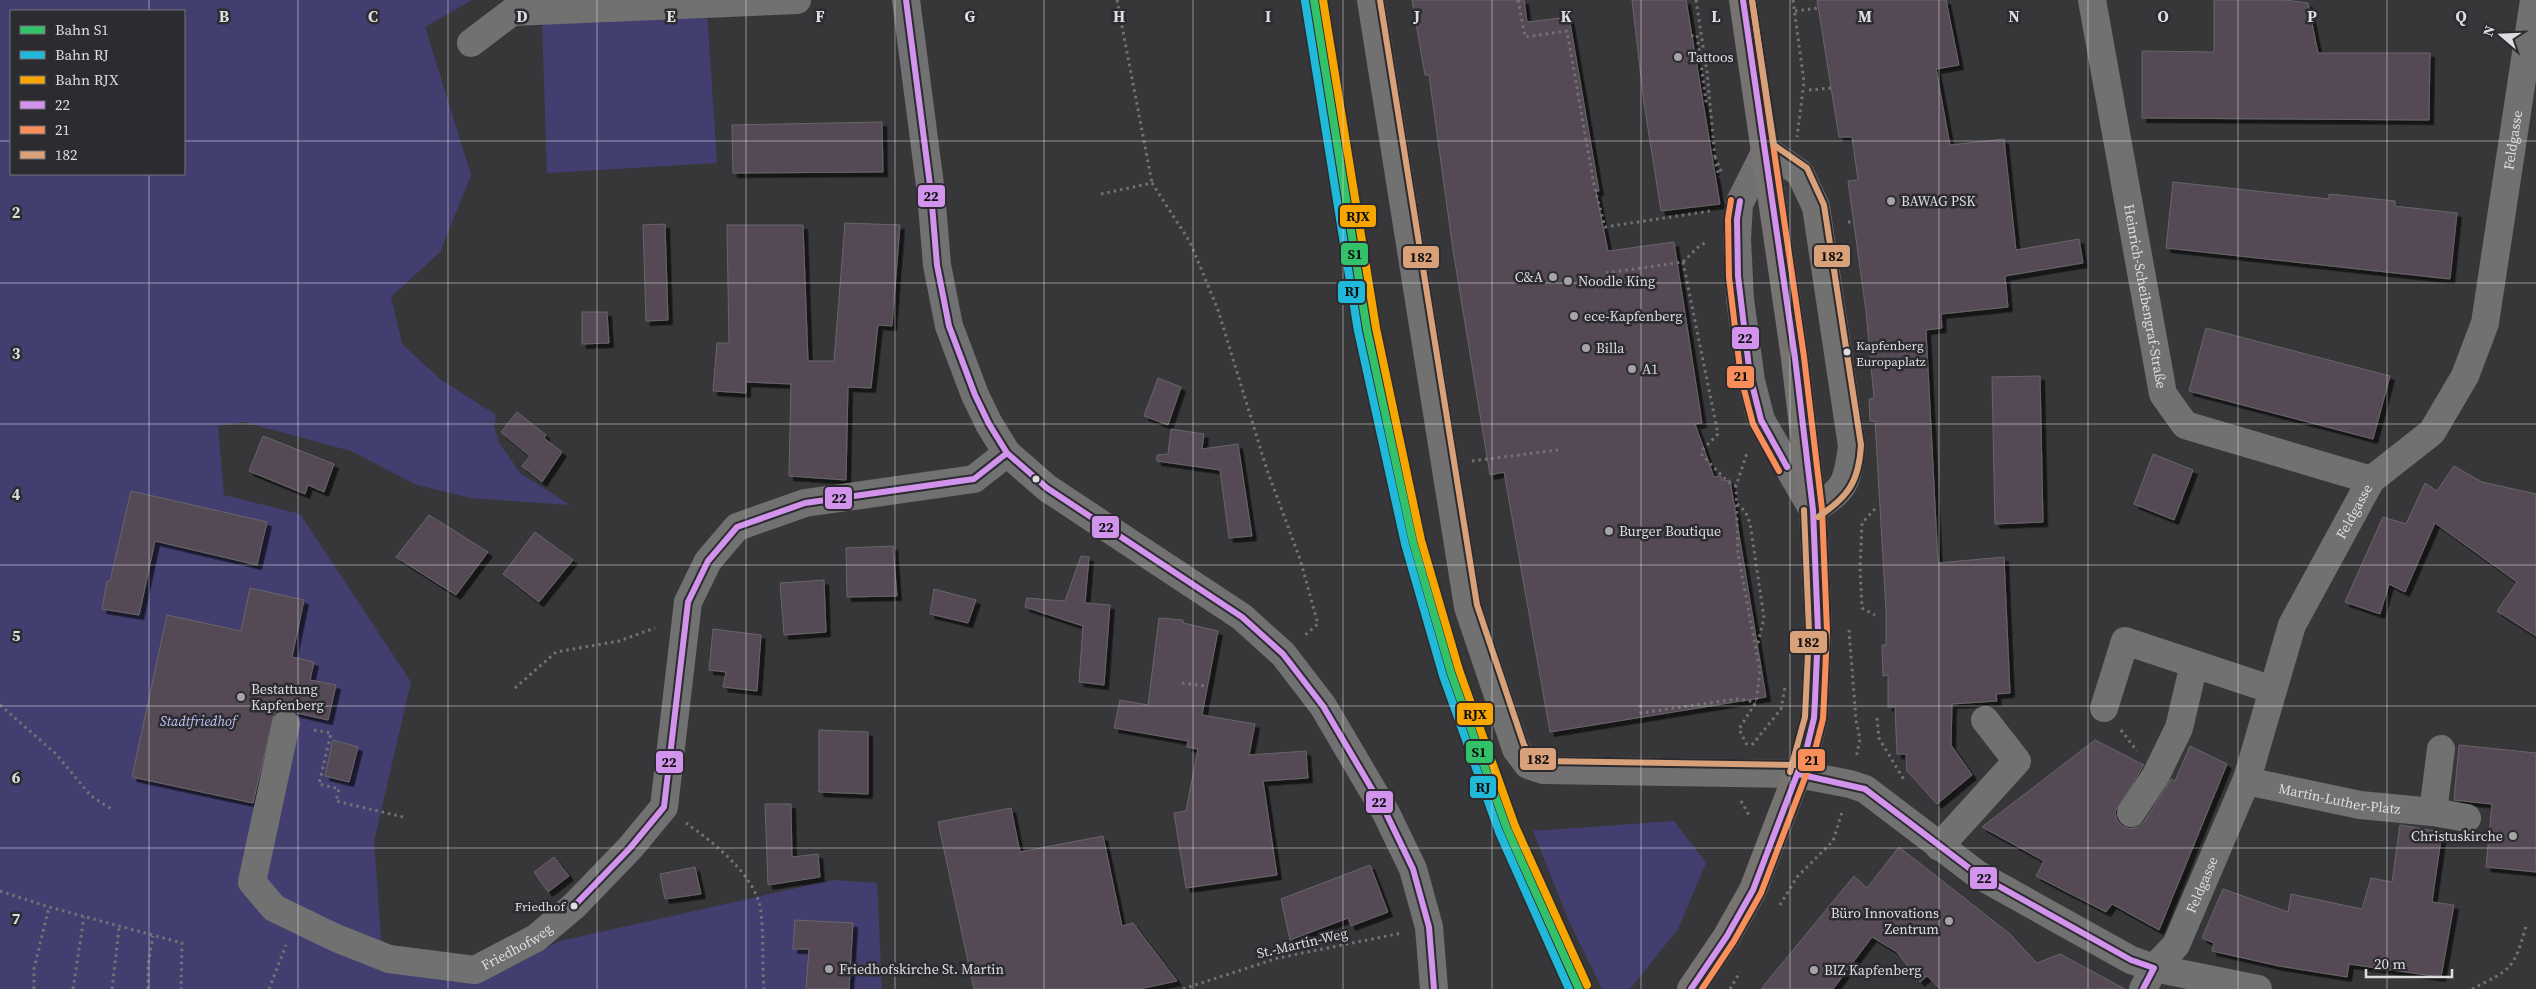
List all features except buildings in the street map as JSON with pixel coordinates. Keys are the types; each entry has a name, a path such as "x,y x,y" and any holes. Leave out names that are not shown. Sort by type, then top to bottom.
{"main road":[{"path":"1691,989 1727,936 1753,890 1798,774 1814,718 1815,700 1818,630 1812,510 1766,150 1743,0"}],"street":[{"path":"471,42 512,12 797,0"},
{"path":"906,0 931,193 937,265 949,326 975,395 989,424 1007,452 1047,488 1242,617 1283,654 1323,706 1386,813 1413,869 1430,927 1434,989"},
{"path":"1371,0 1468,607 1516,749 1528,765 1543,770 1798,774 1850,784 1865,789 1977,874 2131,960 2148,978 2258,989"},
{"name":"Heinrich-Scheibengraf-Straße","path":"2092,0 2163,394 2185,425 2371,480"},
{"name":"Feldgasse","path":"2148,978 2176,946 2247,779 2292,625 2371,480 2432,432 2465,376 2485,323 2534,0"},
{"path":"1766,150 1800,173 1816,207 1852,446 1849,472 1838,494 1812,510 1761,420 1751,381 1740,299 1737,239 1739,204 1766,150"},
{"path":"664,807 688,602 708,561 737,528 805,503 974,479 1007,452"},
{"path":"2104,708 2125,641 2273,690"},
{"path":"2131,813 2156,775 2179,728 2194,664"},
{"path":"1939,847 2016,761 1985,720"},
{"name":"Friedhofweg","path":"299,727 252,882 274,908 336,938 390,959 475,970 536,938 574,906 630,848 664,807"},
{"path":"2433,812 2441,749"},
{"name":"Martin-Luther-Platz","path":"2247,779 2256,783 2360,804 2468,818"}],"path":[{"path":"1117,0 1152,183 1190,242 1218,310 1267,470 1300,559 1318,624 1283,654"},
{"path":"1518,0 1525,36 1567,31 1594,185 1605,227 1712,211"},
{"path":"1696,0 1711,102 1710,116 1715,157"},
{"path":"1793,0 1804,82"},
{"path":"1795,11 1819,8"},
{"path":"1691,36 1697,35 1706,101 1711,102"},
{"path":"1809,90 1831,88"},
{"path":"1101,194 1152,183"},
{"path":"1848,222 1854,222"},
{"path":"1606,273 1683,262 1696,248 1714,239"},
{"path":"1683,262 1718,434 1703,449 1702,455 1727,481 1736,486"},
{"path":"1483,459 1558,450"},
{"path":"1748,452 1736,486 1738,554 1760,671 1756,702 1739,729 1749,749 1764,733"},
{"path":"1737,504 1745,511 1750,523 1764,618 1756,648"},
{"path":"1874,509 1862,523 1860,568 1862,608 1875,615"},
{"path":"515,688 556,652 619,641 656,628 688,602"},
{"path":"1182,683 1204,686"},
{"path":"1640,705 1641,713 1737,699 1756,702"},
{"path":"0,705 56,754 90,796 113,810"},
{"path":"2104,708 2156,775"},
{"path":"1877,718 1880,738 1905,782"},
{"path":"299,727 331,733 319,784 340,789 336,801 403,817"},
{"path":"1737,794 1750,818"},
{"path":"664,807 714,842 748,878 761,910 764,989"},
{"path":"1778,909 1797,876 1833,841"},
{"path":"0,890 49,907 182,943 181,989"},
{"path":"34,989 34,969 49,907"},
{"path":"73,989 84,917"},
{"path":"2472,989 2497,978 2517,960 2526,926"},
{"path":"112,989 119,927"},
{"name":"St.-Martin-Weg","path":"1182,989 1278,958 1430,927"},
{"path":"148,989 148,965 153,936"},
{"path":"269,989 287,942"},
{"path":"1730,989 1744,965"}],"green space":[{"name":"Stadtfriedhof","path":"0,0 472,0 425,27 471,175 440,252 391,297 402,344 440,379 496,415 494,427 499,442 520,473 570,505 470,498 417,485 351,451 244,422 218,426 224,495 300,514 411,682 374,841 383,965 474,977 515,965 560,941 833,880 877,883 882,989 0,989"},
{"path":"707,12 717,163 547,173 542,21"},
{"path":"1674,821 1706,863 1678,929 1630,989 1602,989 1568,919 1533,831"}],"rail line":[{"name":"S1","path":"1314,0 1367,330 1413,542 1451,673 1507,829 1579,989"},
{"name":"RJX","path":"1323,0 1376,328 1421,540 1459,670 1515,826 1587,985"},
{"name":"RJ","path":"1305,1 1358,331 1405,544 1443,676 1499,832 1569,989"}],"transit line":[{"name":"22","path":"906,0 931,193 937,265 949,326 975,395 989,424 1007,453 1047,488 1242,617 1283,654 1323,706 1386,813 1413,869 1429,927 1434,989"},
{"name":"182","path":"1380,0 1477,605 1524,745 1533,758 1544,761 1798,765"},
{"name":"22","path":"1691,989 1727,936 1753,890 1806,751 1814,718 1815,700 1818,631 1813,510 1795,358 1743,0"},
{"name":"21","path":"1702,989 1734,941 1761,893 1814,754 1823,719 1824,700 1827,631 1822,509 1804,357 1752,0"},
{"name":"182","path":"1752,0 1774,145 1807,168 1824,205 1861,445 1858,469 1850,487 1837,503 1818,517"},
{"name":"21","path":"1731,200 1728,219 1729,277 1741,378 1753,424 1779,471"},
{"name":"22","path":"1740,201 1737,219 1738,276 1750,376 1761,420 1787,467"},
{"name":"22","path":"574,906 630,848 664,807 688,602 708,561 737,527 805,503 974,479 1007,453"},
{"name":"182","path":"1790,772 1805,717 1809,631 1804,510"},
{"name":"22","path":"1798,774 1865,789 1977,874 2131,960 2154,968 2143,989"}],"place":[{"name":"Tattoos","path":"1678,57"},
{"name":"BAWAG PSK","path":"1891,201"},
{"name":"C&A","path":"1553,277"},
{"name":"Noodle King","path":"1568,281"},
{"name":"ece-Kapfenberg","path":"1574,316"},
{"name":"Billa","path":"1586,348"},
{"name":"Kapfenberg Europaplatz","path":"1847,352"},
{"name":"A1","path":"1632,369"},
{"name":"Burger Boutique","path":"1609,531"},
{"name":"Bestattung Kapfenberg","path":"241,697"},
{"name":"Christuskirche","path":"2513,836"},
{"name":"Friedhof","path":"574,906"},
{"name":"Büro Innovations Zentrum","path":"1949,921"},
{"name":"Friedhofskirche St. Martin","path":"829,969"},
{"name":"BIZ Kapfenberg","path":"1814,970"}]}
